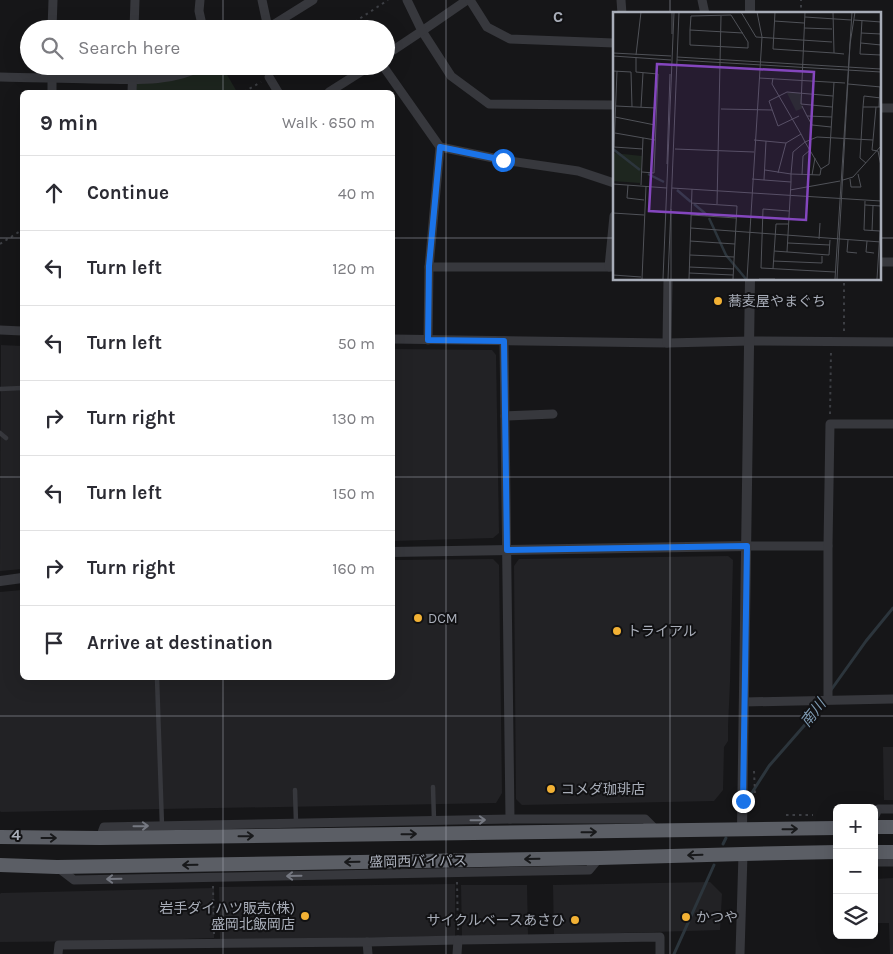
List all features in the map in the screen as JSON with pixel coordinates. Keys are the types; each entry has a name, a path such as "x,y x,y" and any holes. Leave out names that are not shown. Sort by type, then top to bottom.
{"highway":[{"name":"盛岡西バイパス","path":"0,838 657,831 743,824 833,828"},
{"path":"878,827 893,827"},
{"name":"盛岡西バイパス","path":"0,865 58,867 833,852"},
{"path":"878,852 893,852"}],"street":[{"path":"52,20 53,0"},
{"path":"134,0 134,20"},
{"path":"200,0 200,20"},
{"path":"262,0 266,20"},
{"path":"280,20 313,0"},
{"path":"407,0 422,31 451,76 489,104 613,106"},
{"path":"395,49 468,0 487,27 510,39 613,43"},
{"path":"132,75 132,90"},
{"path":"0,77 132,79 176,75"},
{"path":"332,90 356,75"},
{"path":"389,75 440,147 429,266 428,340"},
{"path":"269,77 277,90"},
{"path":"52,78 52,90"},
{"path":"880,108 893,108"},
{"path":"440,147 503,160 578,171 613,183"},
{"path":"429,266 611,266 613,233"},
{"path":"880,262 893,262"},
{"path":"667,343 668,280"},
{"path":"743,824 750,280"},
{"path":"0,330 20,331"},
{"path":"395,340 667,343 750,341 893,342"},
{"path":"504,341 510,819"},
{"path":"505,416 553,414"},
{"path":"828,700 830,424 893,424"},
{"path":"395,552 828,546"},
{"path":"0,580 20,578"},
{"path":"744,702 893,698"},
{"path":"878,809 893,809"},
{"path":"100,838 104,827 510,819 645,819 657,831"},
{"path":"740,954 743,854"},
{"path":"878,862 893,862"},
{"path":"58,954 58,945 660,937 660,954"},
{"path":"457,954 458,940"},
{"path":"367,942 368,954"},
{"path":"266,943 266,954"}],"lane":[{"path":"0,389 20,388"},
{"path":"0,432 6,438"},
{"path":"157,680 162,826"},
{"path":"433,787 434,821"},
{"path":"294,790 296,823"}],"path":[{"path":"358,20 388,0"},
{"path":"0,244 20,231"},
{"path":"844,280 844,332"},
{"path":"830,424 831,342"},
{"path":"754,763 755,793"},
{"path":"778,816 813,815"},
{"path":"458,881 458,940"},
{"path":"214,884 214,944"}],"shaded area":[{"path":"160,75 227,75 236,90 132,90 132,79"},
{"path":"1,345 20,346 20,569 0,571"},
{"path":"395,349 492,350 496,355 499,533 493,538 395,541"},
{"path":"728,556 733,560 728,741 724,747 723,790 714,801 522,805 516,799 514,566 519,559"},
{"path":"493,559 499,565 502,793 496,803 0,811 0,592 20,590 20,680 395,680 395,560"},
{"path":"883,747 893,747 893,800 884,800"},
{"path":"893,878 893,954 890,954 889,923 878,923 878,879"},
{"path":"710,882 722,894 720,930 554,935 553,885"},
{"path":"455,884 455,936 220,940 219,887"},
{"path":"461,885 527,885 528,935 462,936"},
{"path":"214,888 214,938 0,942 1,893"}],"waterway":[{"name":"南川","path":"831,690 866,641 893,608"},
{"name":"南川","path":"746,802 769,766 823,702"},
{"name":"南川","path":"723,844 726,838"},
{"name":"南川","path":"674,954 714,865"}],"place":[{"name":"蕎麦屋やまぐち","path":"718,301"},
{"name":"DCM","path":"418,618"},
{"name":"トライアル","path":"617,631"},
{"name":"コメダ珈琲店","path":"551,789"},
{"name":"岩手ダイハツ販売(株) 盛岡北飯岡店","path":"305,916"},
{"name":"かつや","path":"686,917"},
{"name":"サイクルベースあさひ","path":"575,920"}],"route":[{"path":"503,160 440,147 429,266 428,340 504,341 507,550 747,546 743,801"}]}
